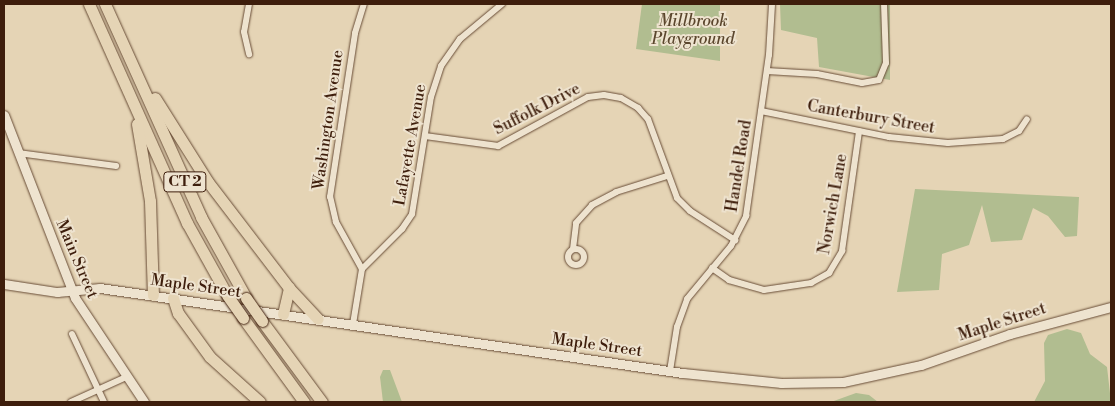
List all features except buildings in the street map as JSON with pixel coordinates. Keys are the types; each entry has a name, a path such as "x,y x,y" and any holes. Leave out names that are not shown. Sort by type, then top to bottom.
{"highway":[{"name":"CT 2","path":"89,4 191,231 227,295 304,402"},
{"name":"CT 2","path":"105,4 203,222 246,298 322,402"},
{"path":"132,63 193,162 288,288 318,319"},
{"path":"132,100 150,201 153,295"},
{"path":"283,314 288,288"},
{"path":"173,298 178,312 210,357 260,402"}],"street":[{"path":"249,4 244,32 249,54"},
{"name":"Washington Avenue","path":"362,269 336,222 330,198 355,33 364,4"},
{"name":"Lafayette Avenue","path":"362,269 402,229 412,214 432,91 441,66 460,39 502,4"},
{"name":"Handel Road","path":"670,371 684,306 735,240 748,206 767,71 772,4"},
{"path":"767,71 816,74 862,83 877,81 886,69 884,4"},
{"name":"Suffolk Drive","path":"425,136 498,146 581,99 611,95 630,102 646,116 667,176 684,206 735,240"},
{"name":"Canterbury Street","path":"761,111 930,142 994,141 1015,134 1027,119"},
{"name":"Main Street","path":"4,115 72,291 144,402"},
{"name":"Norwich Lane","path":"712,268 729,280 764,290 811,283 831,271 842,250 859,130"},
{"path":"18,153 116,166"},
{"path":"573,249 576,223 592,204 616,192 667,176"},
{"path":"353,324 362,269"},
{"name":"Maple Street","path":"4,284 45,291 72,291 94,287 670,371 764,382 843,382 926,364 1010,334 1111,307"},
{"path":"72,334 104,402"},
{"path":"70,402 126,377"}],"green space":[{"name":"Millbrook Playground","path":"642,4 720,4 720,61 636,49"},
{"path":"780,4 890,4 890,80 819,67 817,38 781,30"},
{"path":"915,189 1079,197 1077,236 1065,237 1048,216 1033,208 1022,240 991,242 982,205 969,245 942,254 939,290 897,292"},
{"path":"1067,329 1081,333 1090,354 1107,367 1111,402 1034,402 1045,381 1044,343 1048,335"},
{"path":"383,370 390,370 402,402 383,402 380,377"},
{"path":"856,393 869,395 878,402 831,402"}]}
